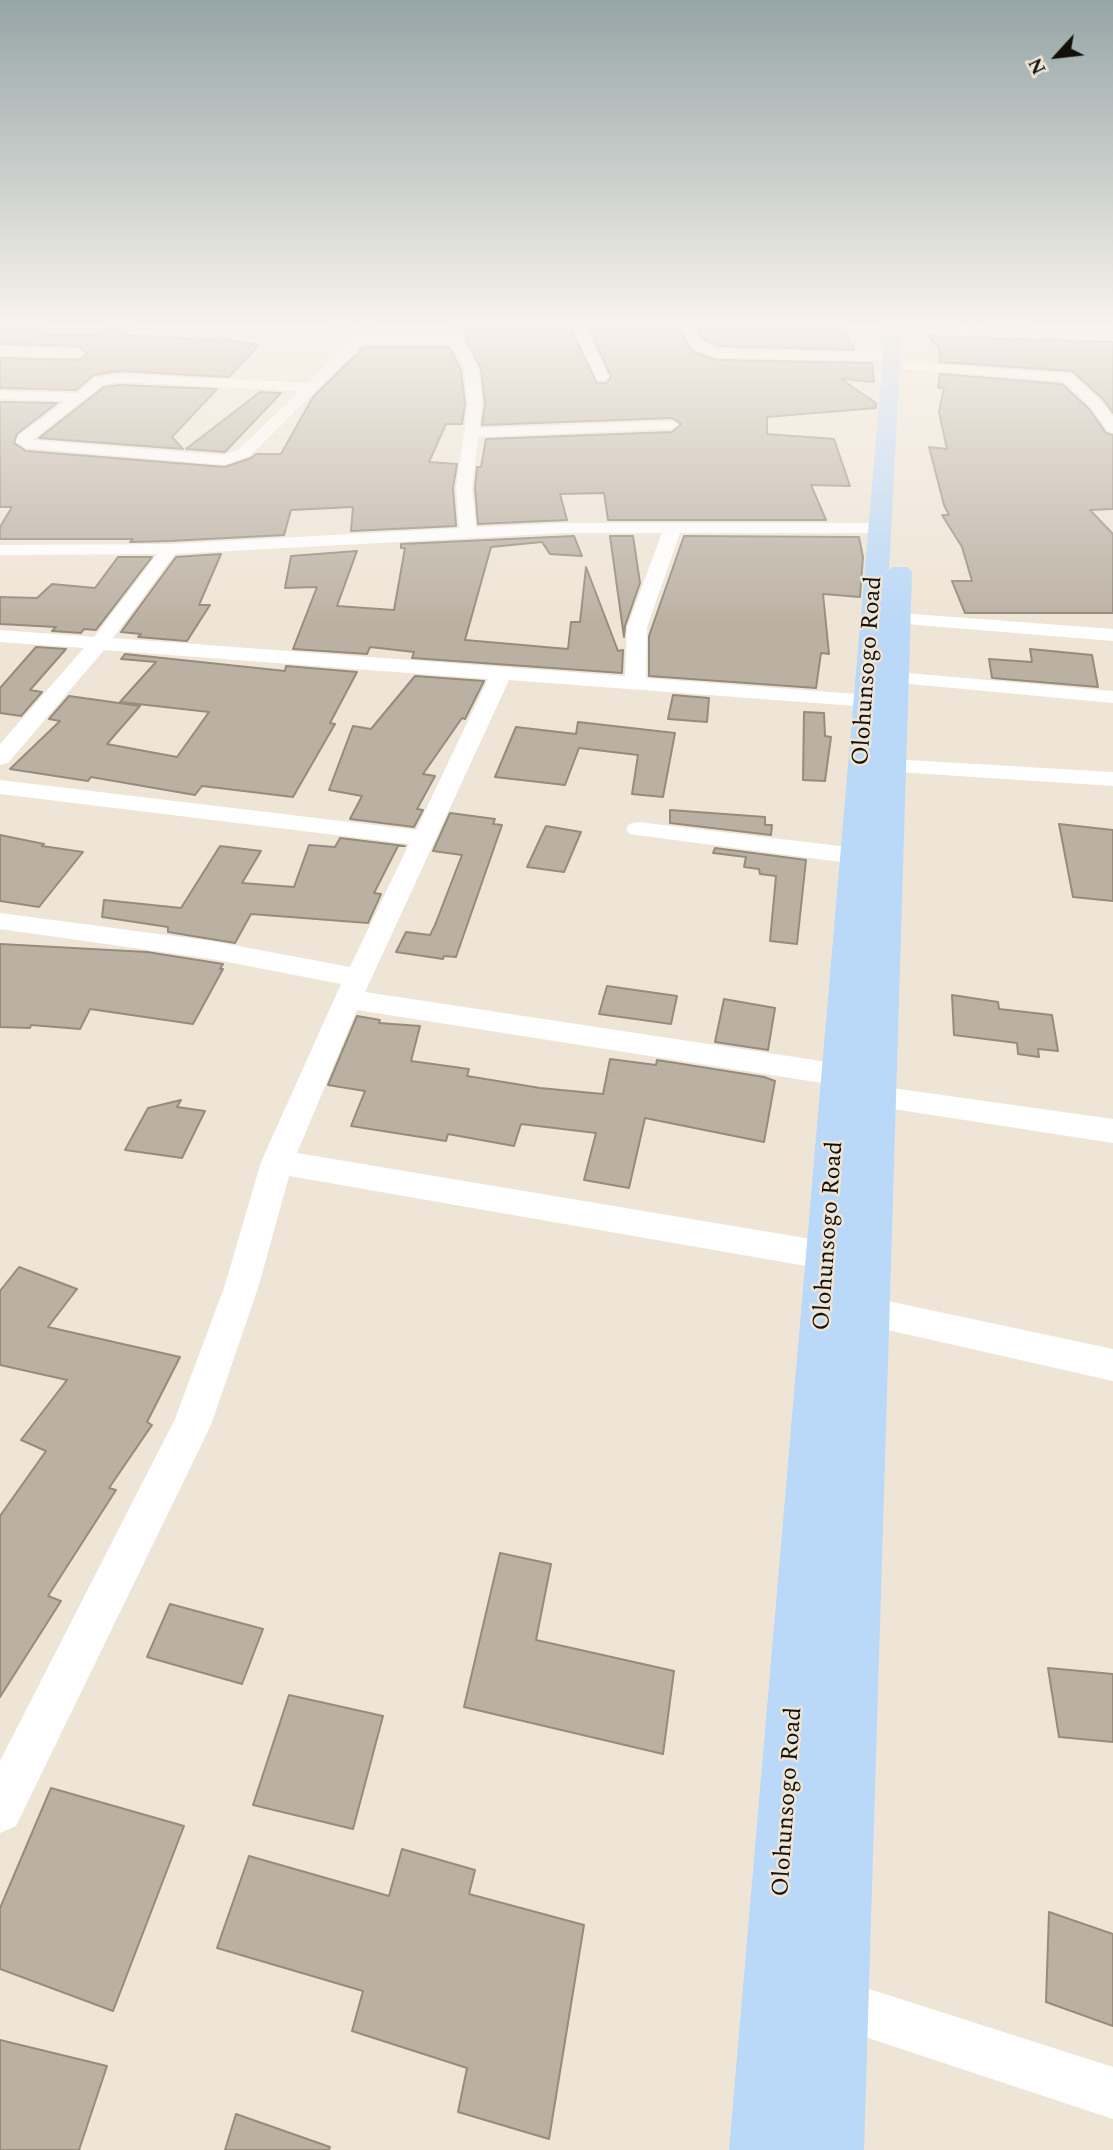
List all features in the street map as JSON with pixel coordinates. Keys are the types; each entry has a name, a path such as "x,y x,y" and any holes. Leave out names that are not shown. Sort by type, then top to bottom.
{"main road":[{"name":"Olohunsogo Road","path":"764,2150 856,856 883,689 900,619 896,423"},
{"name":"Olohunsogo Road","path":"829,2150 869,1312 890,766 883,689 878,528 895,434"}],"street":[{"path":"44,423 24,438 24,442 31,445 196,458 234,458 244,453 275,423"},
{"path":"468,534 464,488 472,423"},
{"path":"471,433 672,425"},
{"path":"0,550 170,549 564,528 878,528"},
{"path":"635,683 637,627 673,528"},
{"path":"0,758 101,641 170,549"},
{"path":"900,619 1113,635"},
{"path":"0,636 101,641 635,683 883,689 1031,688 1113,697"},
{"path":"7,1782 191,1425 242,1285 277,1162 423,838 502,672"},
{"path":"890,766 1113,779"},
{"path":"0,787 423,838"},
{"path":"638,829 856,856"},
{"path":"0,921 212,950 354,989 841,1075"},
{"path":"878,1097 1113,1131"},
{"path":"277,1162 829,1256"},
{"path":"869,1312 1113,1364"},
{"path":"838,2004 1113,2093"}],"building":[{"path":"0,423 31,423 17,434 14,443 26,451 225,467 256,454 281,454 298,423 462,423 446,424 429,462 457,464 453,488 456,526 351,531 353,507 291,510 284,535 130,542 133,539 0,539 0,527 12,507 0,507"},
{"path":"58,423 185,423 172,437 183,449 39,438"},
{"path":"219,423 252,423 225,452 186,449"},
{"path":"482,423 527,423 482,425"},
{"path":"767,423 767,434 834,439 850,486 811,485 826,520 608,520 604,493 560,494 567,520 478,524 475,488 477,467 481,467 486,439 672,432 681,424"},
{"path":"941,423 1099,423 1106,433 1113,435 1113,509 1090,510 1113,534 1113,613 965,613 952,581 972,581 962,547 942,515 949,515 929,447 947,449"},
{"path":"574,536 582,556 550,554 542,542 491,547 465,640 568,649 571,622 580,622 586,567 618,651 623,650 622,673 412,658 414,652 370,647 367,654 293,649 317,587 285,588 291,556 357,551 337,606 394,610 405,548 401,548 401,544"},
{"path":"610,536 633,536 640,583 625,626 624,637"},
{"path":"684,536 859,537 863,557 860,597 823,594 829,654 821,653 816,688 649,676 649,636"},
{"path":"221,554 199,605 210,605 187,641 138,637 141,634 121,632 176,557"},
{"path":"118,557 152,557 96,630 84,629 81,633 52,631 56,627 0,624 0,597 37,598 52,584 95,588"},
{"path":"36,647 66,649 30,690 42,692 21,716 0,713 0,688"},
{"path":"1030,649 1092,655 1098,687 992,678 989,659 1032,662"},
{"path":"125,654 285,671 286,666 357,672 330,723 335,724 293,797 202,786 195,795 91,777 88,781 10,769 60,721 49,719 69,696 140,706 107,744 177,757 209,712 120,702 156,662 121,659"},
{"path":"415,676 484,681 465,719 462,718 423,774 435,776 417,809 423,810 414,827 350,819 362,796 329,790 353,726 371,729"},
{"path":"673,695 709,698 707,722 668,719"},
{"path":"804,712 824,713 825,736 831,737 825,781 803,780"},
{"path":"578,722 675,733 663,797 632,794 638,755 579,748 565,785 495,777 516,727 576,734"},
{"path":"670,810 765,817 765,825 772,825 771,835 670,823"},
{"path":"450,813 495,819 493,824 502,825 456,957 444,956 443,959 396,952 406,932 430,935 435,925 462,855 433,851"},
{"path":"1059,824 1113,830 1113,901 1073,897"},
{"path":"546,826 581,832 564,872 527,867"},
{"path":"0,835 44,844 42,846 83,852 39,907 0,901"},
{"path":"340,838 405,846 398,846 374,893 381,894 368,923 251,914 235,943 168,932 168,927 102,917 104,900 181,908 220,846 261,851 242,883 294,887 309,845 335,847"},
{"path":"715,848 806,860 797,944 770,941 776,876 760,874 759,869 744,867 746,857 713,853"},
{"path":"0,944 147,952 223,964 220,969 223,969 193,1024 90,1009 80,1029 31,1025 30,1028 0,1027"},
{"path":"607,986 677,996 671,1024 599,1014"},
{"path":"952,995 998,1002 999,1009 1052,1015 1058,1051 1038,1049 1039,1057 1018,1054 1017,1043 954,1035"},
{"path":"724,999 775,1008 768,1050 715,1042"},
{"path":"357,1016 380,1020 379,1023 420,1026 411,1061 469,1069 467,1076 540,1088 603,1094 610,1059 656,1065 657,1060 764,1077 775,1081 764,1142 645,1118 629,1188 584,1180 596,1133 521,1124 514,1146 448,1134 446,1141 351,1126 365,1091 328,1085"},
{"path":"181,1100 177,1107 205,1111 182,1158 125,1150 148,1108"},
{"path":"19,1267 77,1289 48,1327 180,1357 147,1422 152,1425 109,1488 116,1490 48,1596 61,1601 0,1697 0,1516 46,1451 21,1440 67,1380 0,1365 0,1291"},
{"path":"500,1553 551,1564 536,1640 674,1671 663,1754 464,1707"},
{"path":"170,1604 263,1629 242,1684 147,1657"},
{"path":"1048,1668 1113,1674 1113,1742 1059,1737"},
{"path":"289,1695 383,1716 353,1829 253,1805"},
{"path":"51,1788 184,1826 113,2011 0,1969 0,1908"},
{"path":"402,1849 475,1870 469,1894 584,1925 549,2139 458,2112 467,2068 352,2031 363,1991 217,1948 249,1856 389,1896"},
{"path":"1049,1912 1113,1934 1113,2026 1046,2002"},
{"path":"0,2040 107,2066 79,2150 0,2150"},
{"path":"236,2114 330,2147 329,2150 225,2150"}]}
